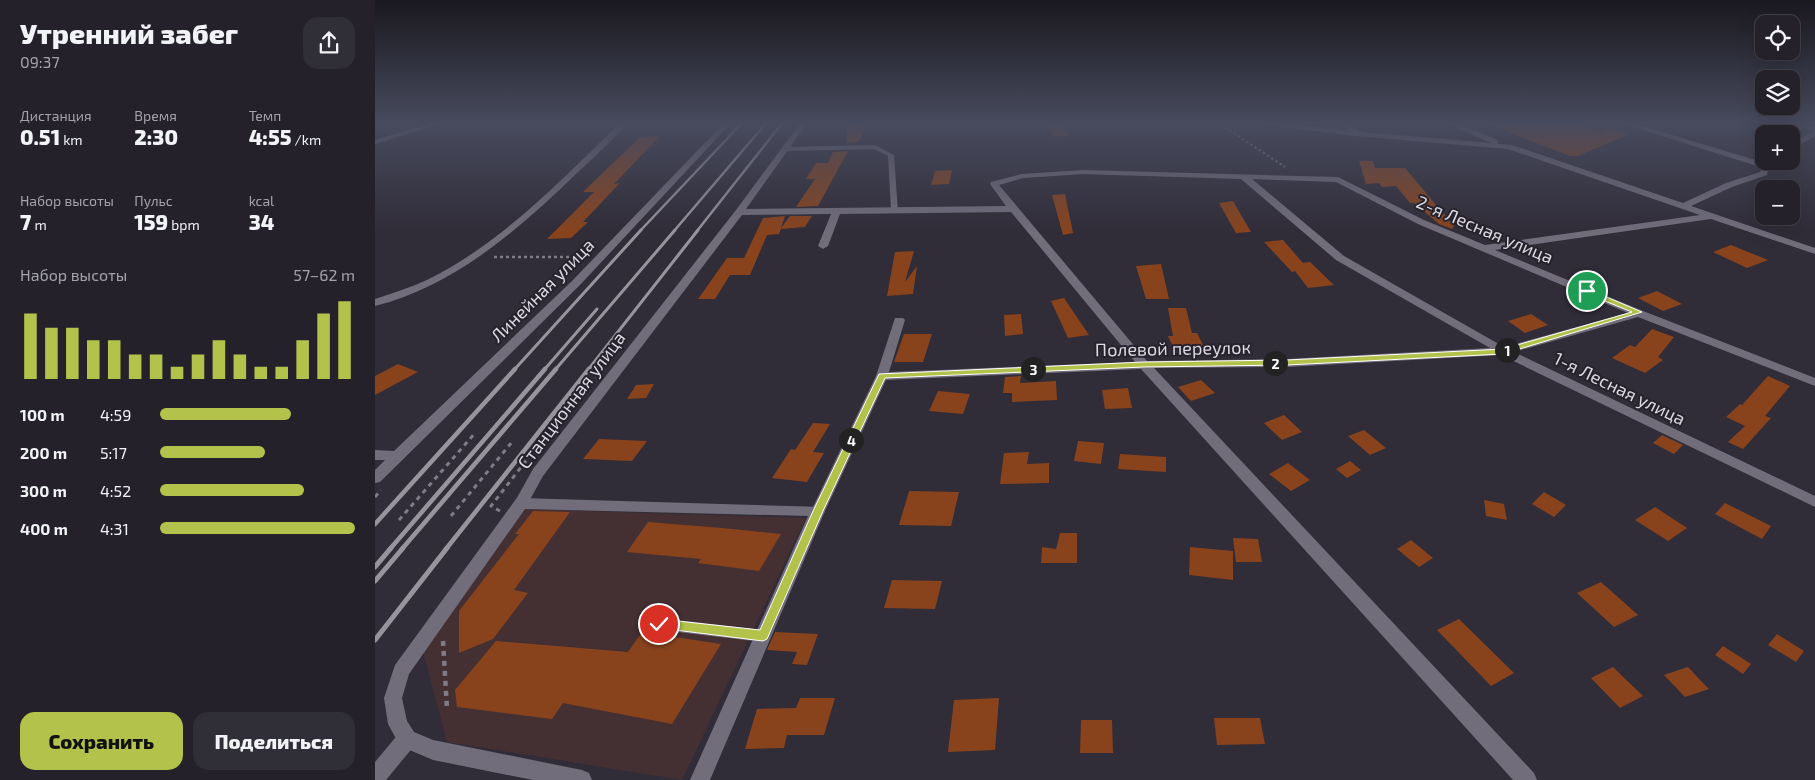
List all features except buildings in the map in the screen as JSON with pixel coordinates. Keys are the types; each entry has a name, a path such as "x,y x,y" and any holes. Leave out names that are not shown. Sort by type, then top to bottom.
{"street":[{"path":"375,303 432,280 473,257 531,210 587,158"},
{"name":"Линейная улица","path":"375,478 601,258 695,158"},
{"name":"Станционная улица","path":"407,739 398,724 393,698 401,671 521,503 538,473 778,158"},
{"path":"1543,158 1815,251"},
{"path":"1684,206 1729,185 1763,173 1765,170"},
{"path":"1303,179 1083,172 1022,176 994,184 1144,365 1527,780"},
{"name":"1-я Лесная улица","path":"1245,177 1340,258 1503,351 1815,502"},
{"name":"2-я Лесная улица","path":"1303,179 1338,180 1421,222 1815,382"},
{"path":"739,212 1013,209"},
{"path":"823,246 837,211"},
{"path":"1484,248 1713,216"},
{"name":"Полевой переулок","path":"882,376 1144,365 1287,363 1503,351 1639,312"},
{"path":"700,780 818,511 882,376 899,320"},
{"path":"375,455 397,456"},
{"path":"521,503 818,511"},
{"path":"375,778 407,739 433,750 582,780"}],"lane":[{"path":"891,158 895,210"},
{"path":"659,624 763,636"}],"path":[{"path":"1272,158 1303,179"},
{"path":"473,257 601,258"},
{"path":"399,520 476,432"},
{"path":"451,516 512,442"},
{"path":"491,506 539,444"},
{"path":"443,638 447,709"}],"shaded area":[{"path":"525,509 806,518 682,780 447,742 423,652"}],"railway":[{"path":"640,231 709,158"},
{"path":"674,231 736,158"},
{"path":"697,231 754,158"},
{"path":"514,370 641,230"},
{"path":"555,370 675,230"},
{"path":"588,370 698,230"},
{"path":"544,370 597,309"},
{"path":"375,524 515,369"},
{"path":"390,549 545,369"},
{"path":"402,549 556,369"},
{"path":"446,549 589,369"},
{"path":"375,567 391,548"},
{"path":"375,581 403,548"},
{"path":"375,640 447,548"}],"route":[{"path":"659,624 763,636 818,511 882,376 1144,365 1287,363 1503,351 1639,312 1587,291"}]}
